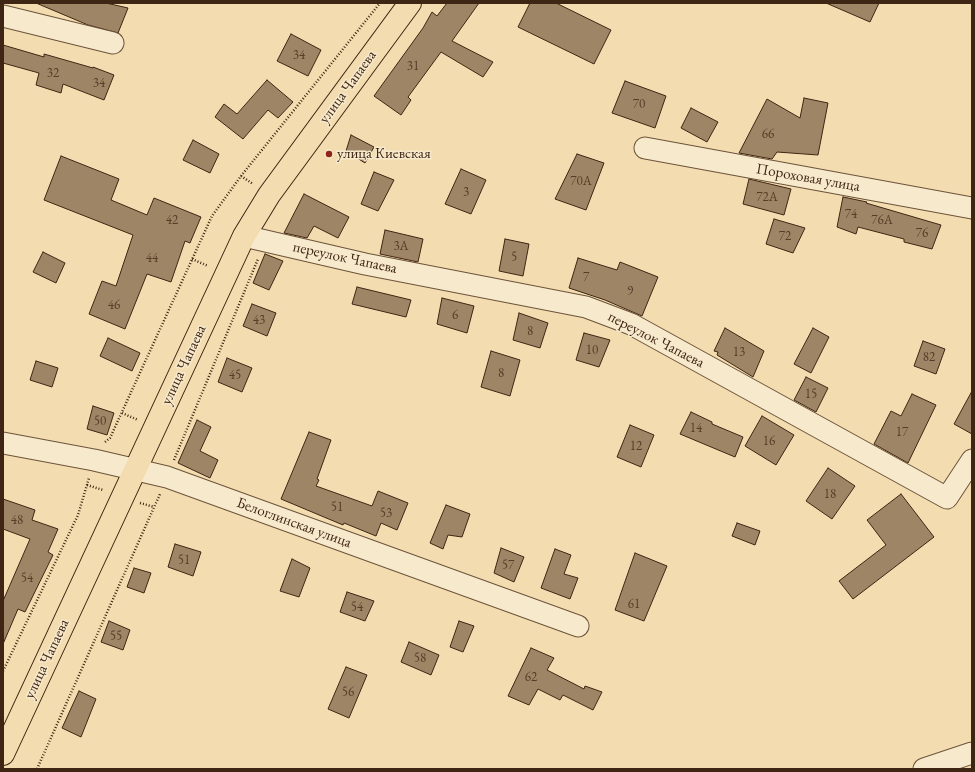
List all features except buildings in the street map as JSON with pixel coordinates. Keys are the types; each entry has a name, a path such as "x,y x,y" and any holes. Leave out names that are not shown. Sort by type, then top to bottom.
{"main road":[{"name":"улица Чапаева","path":"3,754 244,236 269,195 410,3"}],"street":[{"path":"3,16 113,43"},
{"name":"Пороховая улица","path":"645,148 972,208"},
{"name":"переулок Чапаева","path":"244,236 365,264 586,307 631,324 947,498 972,460"},
{"name":"Белоглинская улица","path":"3,443 94,460 167,478 578,626"},
{"path":"924,769 972,753"}],"path":[{"path":"3,671 78,515 98,448 110,438 212,216 241,176 380,3"},
{"path":"37,769 167,478 194,409 266,240"}],"place":[{"name":"улица Киевская","path":"329,154"}]}
